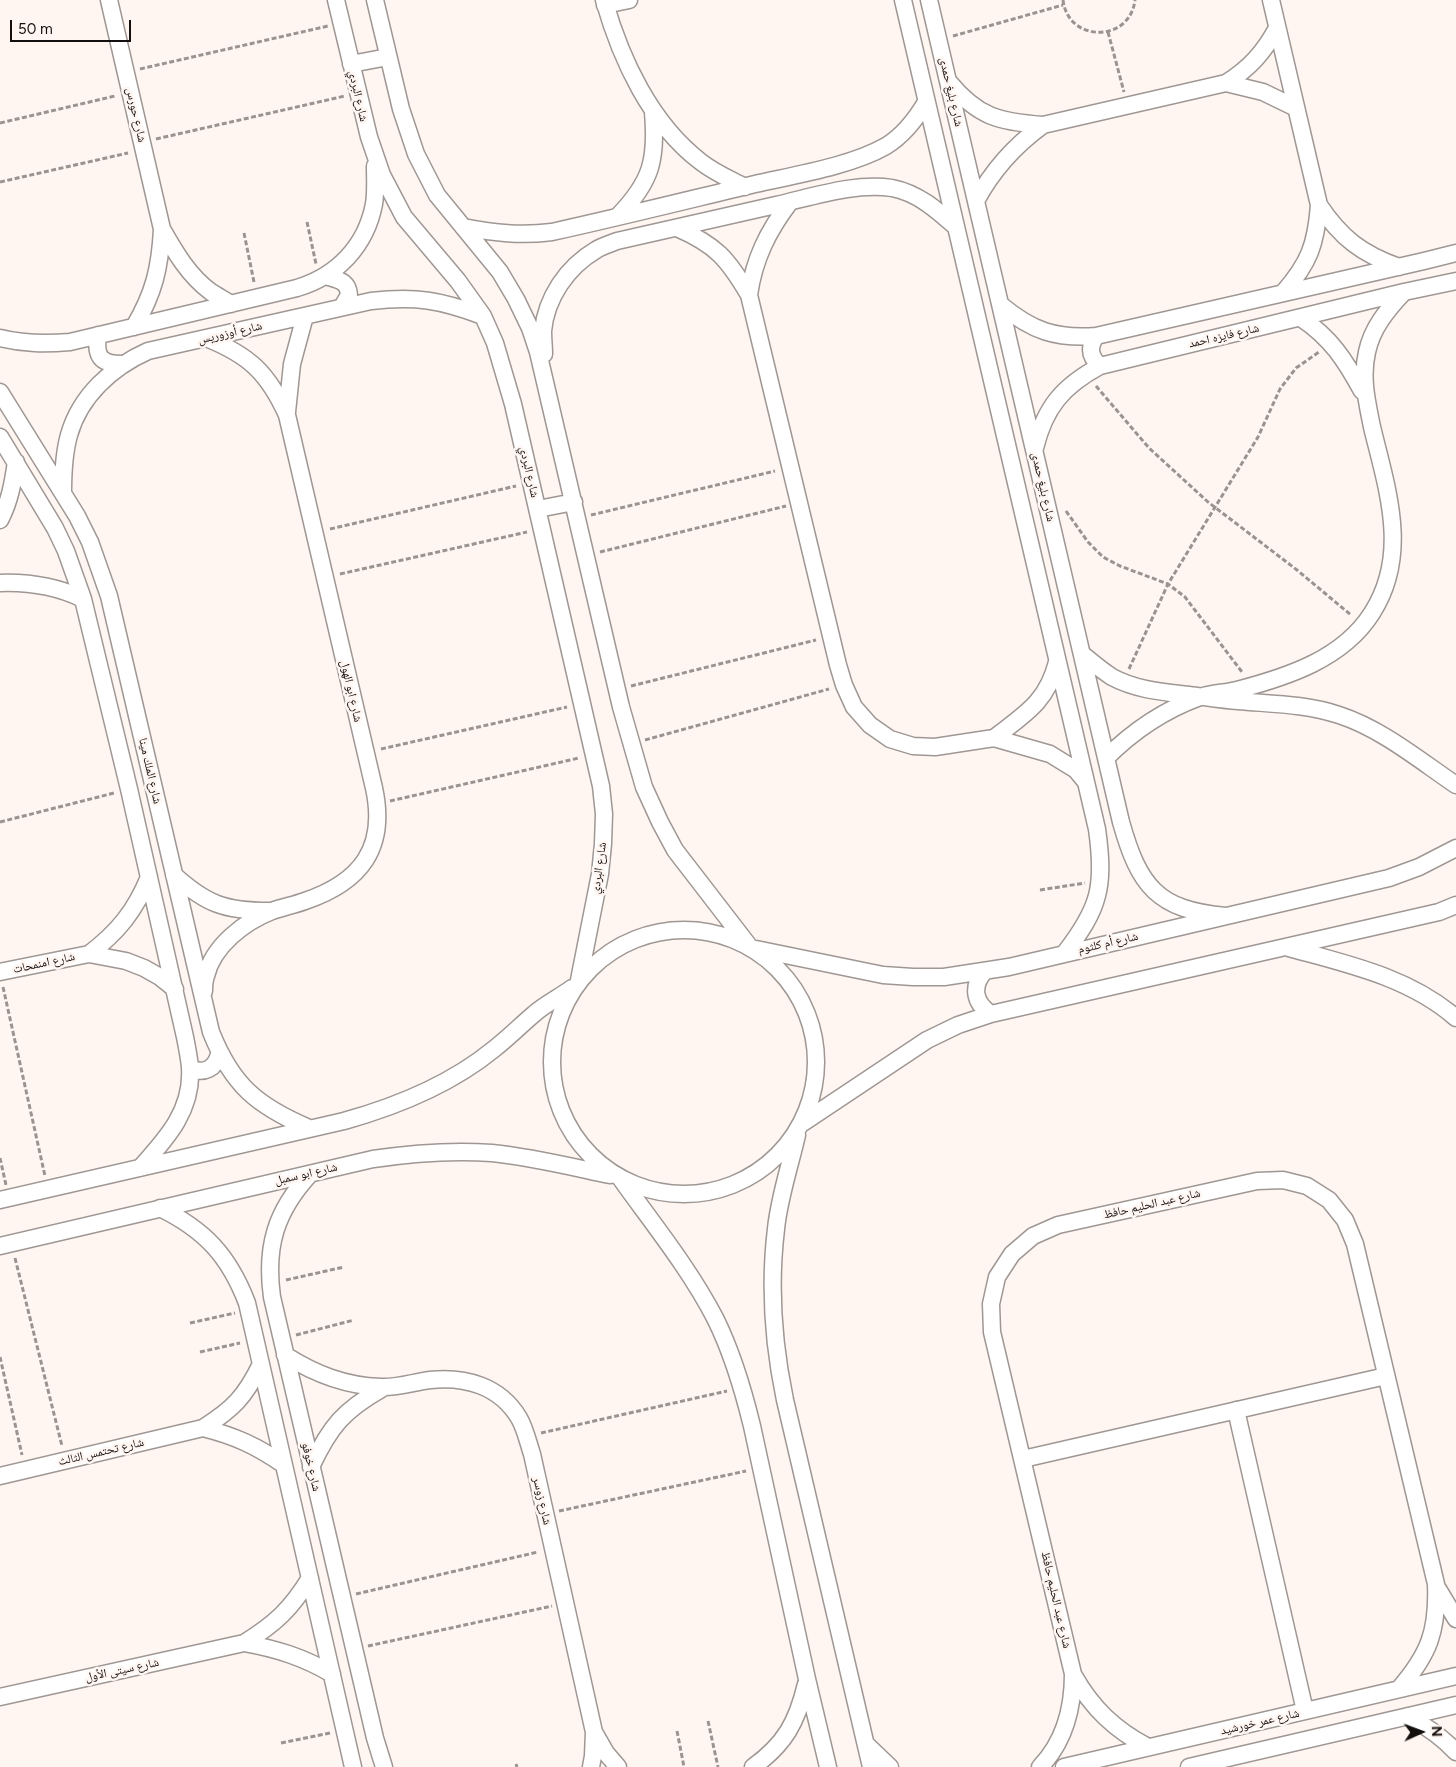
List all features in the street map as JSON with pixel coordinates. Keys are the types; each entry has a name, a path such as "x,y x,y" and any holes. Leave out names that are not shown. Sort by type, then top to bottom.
{"street":[{"name":"شارع حورس","path":"109,0 162,229 161,255 155,281 146,306 134,326"},
{"name":"شارع البردي","path":"336,0 375,156 392,196 404,217 458,281 483,316 495,343 503,368 532,483 595,755 604,814 600,874 577,983"},
{"path":"375,0 408,133 416,154 437,195 500,272 516,299 533,336 545,377 630,744 644,787 675,850 751,947"},
{"path":"629,0 604,3 626,59 654,112 679,143 703,164 745,186"},
{"name":"شارع بليغ حمدى","path":"903,0 1096,829 1100,857 1100,880 1093,908 1081,932 1064,954"},
{"path":"1271,0 1319,205 1318,230 1311,253 1299,275 1283,293"},
{"name":"شارع بليغ حمدى","path":"931,2 1034,450 1054,504 1082,654 1128,849 1139,872 1154,891 1176,905 1200,914 1226,916"},
{"path":"948,80 962,97 979,111 999,120 1020,124 1043,125 1226,82 1242,73 1256,60 1268,45 1277,28"},
{"path":"912,41 939,40"},
{"path":"351,64 388,57"},
{"path":"1226,82 1263,92 1296,108"},
{"path":"463,227 507,234 530,235 552,232 820,169 870,154 887,145 903,133 917,118 926,102"},
{"path":"617,242 611,235 610,227 614,219 633,200 646,180 654,158 654,112"},
{"path":"976,201 998,166 1026,137 1043,125"},
{"path":"0,338 17,342 43,344 70,342 258,298 303,286 323,278 342,264 357,246 368,226 374,203 375,156"},
{"path":"820,169 826,172 830,183 829,189 825,194"},
{"path":"545,377 543,332 547,312 555,293 566,276 580,261 597,249 617,242 825,194 876,186 894,188 912,194 928,203 956,227"},
{"path":"749,295 752,276 761,250 777,219 790,202"},
{"path":"1319,205 1331,223 1345,238 1373,257 1399,267"},
{"path":"677,228 701,238 720,254 737,274 749,295 844,685 854,707 870,726 890,738 913,746 935,747 994,738 1050,754 1064,760 1086,781"},
{"name":"شارع حورس","path":"162,229 175,252 191,273 210,291 231,304"},
{"path":"1000,305 1029,325 1054,335 1075,338 1096,336 1456,253"},
{"path":"1424,261 1431,270 1430,286"},
{"path":"323,278 343,282 347,285 348,294 342,307"},
{"name":"شارع فايزه احمد","path":"1034,450 1040,429 1050,408 1064,391 1093,370 1404,292 1456,281"},
{"path":"1106,758 1120,744 1152,720 1202,696 1253,686 1298,670 1329,656 1352,637 1372,614 1385,588 1392,560 1393,531 1389,501 1366,398 1364,373 1367,351 1375,330 1386,310 1404,292"},
{"name":"شارع أوزوريس","path":"63,492 64,462 70,434 82,407 100,383 122,364 148,351 371,300 427,299 483,316"},
{"name":"شارع ابو الهول","path":"287,415 288,389 292,364 305,316"},
{"path":"1301,318 1317,328 1332,343 1344,359 1366,398"},
{"path":"98,335 98,355 104,362 122,364"},
{"path":"1093,370 1090,349 1096,336"},
{"name":"شارع ابو الهول","path":"203,998 206,975 215,955 230,936 250,922 271,911 305,902 329,892 348,880 362,865 373,846 378,825 377,804 366,753 287,415 277,394 264,375 247,359 228,346 206,338"},
{"name":"شارع الملك مينا","path":"0,392 63,492 90,542 109,596 211,1032 219,1054 231,1073 246,1091 284,1118 309,1128"},
{"name":"شارع الملك مينا","path":"0,437 66,551 83,599 175,989 190,1068 188,1090 183,1111 173,1131 140,1168"},
{"path":"0,520 6,508 16,462"},
{"path":"1022,509 1054,504"},
{"path":"538,509 576,510"},
{"path":"0,583 42,585 66,591 83,599"},
{"path":"1082,654 1096,667 1123,682 1148,690 1234,701 1287,704 1313,708 1338,715 1371,729 1456,785"},
{"path":"994,738 1039,702 1054,676 1057,662"},
{"path":"1096,829 1112,830 1121,822"},
{"name":"شارع أم كلثوم","path":"751,947 883,975 944,977 985,971 1064,954 1389,878 1419,868 1456,848"},
{"name":"شارع ابو الهول","path":"174,874 194,892 218,905 244,911 271,911"},
{"name":"شارع امنمحات","path":"89,954 119,928 131,912 149,876"},
{"path":"871,1767 785,1400 774,1341 772,1281 776,1228 799,1127 927,1040 958,1025 991,1014 1287,948 1431,914 1456,905"},
{"path":"4,1199 309,1128 378,1111 406,1100 437,1086 494,1050 536,1012 577,983 602,958 628,941 658,931 689,929 720,934 751,947 773,963 790,982 803,1003 812,1026 816,1051 816,1076 811,1101 799,1127 780,1153 758,1172 733,1186 705,1194 676,1195 648,1190 618,1178 591,1157 572,1133 558,1106 552,1075 552,1044 560,1014 577,983"},
{"path":"1287,948 1352,965 1387,977 1420,993 1456,1018"},
{"name":"شارع امنمحات","path":"0,972 89,954 126,960 160,977 175,989"},
{"path":"985,971 979,978 975,994 978,1003 991,1014"},
{"path":"190,1068 201,1071 206,1070 216,1064 219,1054"},
{"name":"شارع ابو سمبل","path":"4,1242 373,1159 413,1153 454,1152 494,1154 553,1163 618,1178"},
{"name":"شارع خوفو","path":"310,1174 295,1190 283,1209 275,1230 270,1252 271,1290 375,1738 384,1767"},
{"path":"618,1178 697,1287 715,1319 730,1352 742,1387 828,1767"},
{"name":"شارع عبد الحليم حافظ","path":"1040,1767 1049,1758 1069,1718 1073,1696 1073,1674 992,1332 990,1304 997,1277 1012,1254 1032,1236 1058,1225 1257,1181 1283,1180 1307,1186 1329,1200 1345,1220 1355,1244 1436,1584 1437,1607 1433,1630 1414,1672 1399,1689"},
{"name":"شارع خوفو","path":"160,1208 192,1226 214,1246 228,1263 247,1306 353,1767"},
{"path":"247,1306 249,1295 255,1290 271,1290"},
{"name":"شارع زوسر","path":"285,1355 307,1369 332,1379 357,1385 383,1388 432,1380 458,1379 477,1383 494,1391 508,1403 520,1419 527,1436 594,1732 591,1767"},
{"name":"شارع تحتمس الثالث","path":"0,1476 203,1428 224,1415 239,1401 252,1384 261,1364"},
{"path":"1023,1459 1386,1376"},
{"name":"شارع زوسر","path":"311,1467 323,1442 339,1420 360,1402 383,1388"},
{"path":"1236,1410 1305,1711"},
{"name":"شارع تحتمس الثالث","path":"203,1428 225,1433 246,1441 284,1465"},
{"name":"شارع سيتى الأول","path":"0,1697 244,1643 264,1631 282,1616 298,1598 310,1578"},
{"name":"شارع عبد الحليم حافظ","path":"1436,1584 1456,1619"},
{"name":"شارع سيتى الأول","path":"244,1643 290,1653 312,1662 332,1674"},
{"name":"شارع عبد الحليم حافظ","path":"1073,1674 1097,1710 1129,1738 1148,1747"},
{"name":"شارع عمر خورشيد","path":"1064,1767 1456,1676"},
{"path":"753,1767 770,1755 788,1733 801,1707 807,1679"},
{"path":"1189,1767 1456,1705"},
{"path":"1408,1716 1429,1728 1456,1752"},
{"name":"شارع زوسر","path":"594,1732 606,1753 618,1767"},
{"path":"347,1736 354,1746 366,1745 375,1738"},
{"path":"866,1744 890,1767"}],"path":[{"path":"1063,0 1067,14 1080,28 1099,33 1108,32 1125,22 1131,15 1136,0"},
{"path":"939,40 1064,5"},
{"path":"126,72 341,23"},
{"path":"1108,32 1127,106"},
{"path":"0,123 130,92"},
{"path":"0,182 358,93"},
{"path":"307,222 323,278"},
{"path":"244,234 258,298"},
{"path":"1123,682 1168,584 1258,437 1280,389 1296,368 1332,343"},
{"path":"1093,370 1149,448 1215,507 1297,570 1362,625"},
{"path":"576,510 790,468"},
{"path":"314,533 532,483"},
{"path":"586,555 799,503"},
{"path":"1054,504 1103,558 1168,584 1177,590 1192,605 1253,686"},
{"path":"325,578 542,529"},
{"path":"617,689 832,636"},
{"path":"630,744 844,685"},
{"path":"366,753 583,703"},
{"path":"377,804 595,755"},
{"path":"0,822 129,789"},
{"path":"1040,890 1100,880"},
{"path":"0,972 48,1188"},
{"path":"0,1158 4,1199"},
{"path":"4,1242 65,1461"},
{"path":"271,1290 344,1267"},
{"path":"190,1323 247,1306"},
{"path":"281,1338 354,1320"},
{"path":"200,1352 255,1340"},
{"path":"0,1357 26,1470"},
{"path":"527,1436 742,1387"},
{"path":"545,1514 761,1468"},
{"path":"342,1597 553,1548"},
{"path":"354,1648 565,1603"},
{"path":"708,1721 718,1767"},
{"path":"677,1731 684,1767"},
{"path":"280,1743 347,1736"}]}
